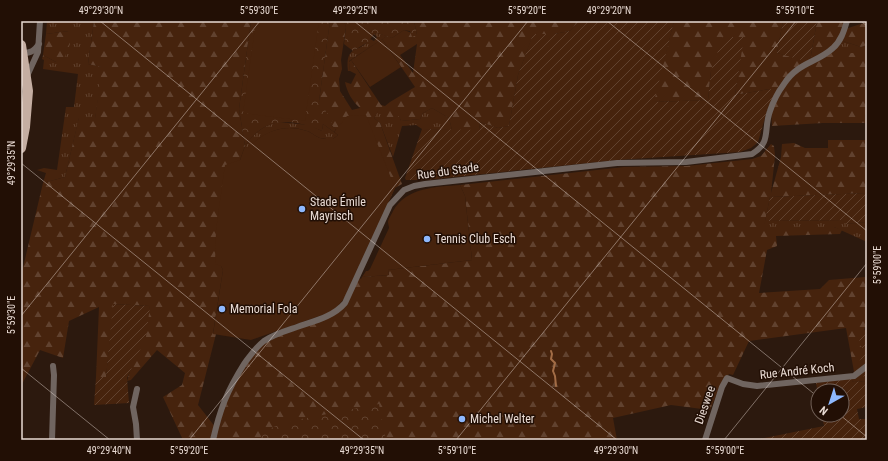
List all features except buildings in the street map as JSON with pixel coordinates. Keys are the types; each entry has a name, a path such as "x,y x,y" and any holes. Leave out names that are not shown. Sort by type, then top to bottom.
{"main road":[{"path":"21,148 25,127 28,91 23,52"}],"street":[{"path":"26,76 38,52 40,21"},
{"name":"Rue du Stade","path":"213,440 224,399 230,386 251,354 264,341 275,334 338,311 345,303 390,205 404,190 425,184 558,169 617,163 686,162 752,154 760,150 764,144 770,112 785,82 791,74 800,67 834,48 840,40 847,21"},
{"path":"23,52 30,53 35,50 39,44"},
{"path":"23,52 36,58"},
{"path":"52,366 54,375 52,440"},
{"name":"Rue André Koch","path":"727,378 743,384 756,386 854,376 867,366"},
{"name":"Dieswee","path":"705,440 722,387 727,378"},
{"path":"137,389 133,407 137,440"}],"green space":[{"path":"47,21 94,21 88,64 103,67 95,119 79,118 65,177 43,183 46,173 37,170 44,168 57,170 66,107 74,107 78,74 43,69 43,55 56,62 69,31 46,34"},
{"path":"94,21 251,21 239,109 245,146 240,160 221,266 223,270 213,333 216,334 198,405 216,428 230,386 264,341 338,311 357,277 361,279 362,277 389,275 388,270 472,260 465,196 460,185 624,167 687,166 752,159 761,156 771,144 774,146 775,156 771,193 781,157 782,144 794,143 805,148 828,148 828,140 867,140 867,193 770,197 764,227 834,227 842,230 840,234 776,236 777,246 767,250 759,293 820,289 829,280 865,277 867,279 867,326 864,329 866,351 859,376 867,376 867,381 852,381 855,377 846,328 749,341 733,375 729,374 720,386 710,410 671,405 613,418 617,440 183,440 163,397 182,385 185,373 157,350 131,380 127,381 150,306 114,304 106,377 96,377 99,307 69,321 63,358 40,350 21,386 21,276 43,183 65,177 79,117 95,118 102,67 88,64"},
{"path":"251,21 330,21 319,101 324,103 326,112 333,118 331,125 336,129 334,132 323,124 322,131 300,124 280,122 261,129 245,146 239,109"},
{"path":"256,21 319,21 305,121 243,113"},
{"path":"330,21 344,21 346,27 341,60 342,69 339,79 340,91 352,110 360,108 350,96 345,82 351,84 356,74 350,71 349,62 351,60 381,105 385,106 415,87 382,39 387,36 392,38 404,30 417,35 414,21 579,21 570,31 554,34 533,35 518,75 509,126 498,128 480,122 479,130 452,130 449,118 432,108 423,113 420,119 401,121 399,116 384,120 380,108 374,118 380,123 402,184 395,188 343,300 353,144 331,125 326,112 319,101","holes":["417,44 413,73 400,55"]},
{"path":"344,21 414,21 417,35 412,37 410,31 404,30 392,38 377,33 374,34 368,42 353,51 344,44 346,27"},
{"path":"579,21 674,21 654,102 708,100 711,71 723,37 744,37 735,95 770,89 775,92 767,111 758,142 751,148 740,152 617,160 425,180 406,180 405,178 422,129 479,130 480,122 498,128 509,126 518,75 533,34 554,34 570,31"},
{"path":"674,21 783,21 777,53 810,61 817,21 847,21 845,29 867,22 867,45 861,47 840,40 828,53 867,53 866,123 823,123 772,126 770,89 735,95 743,37 711,71 708,100 653,102"},
{"path":"783,21 817,21 810,61 808,62 777,53"},
{"path":"69,31 70,44 63,61 56,62 43,55 46,34"},
{"path":"377,33 387,36 349,61 350,71 348,71 348,62 351,53 362,47 370,39 374,41 377,37 374,34"},
{"path":"382,39 401,67 370,87 351,60"},
{"path":"840,40 861,47 867,45 867,53 827,53"},
{"path":"380,107 399,115 401,121 420,119 423,113 432,108 449,118 452,130 422,129 416,125 402,126 393,157 380,123 374,118"},
{"name":"Stade Émile Mayrisch","path":"366,115 395,188 343,300 335,309 328,313 251,340 213,334 223,270 221,266 215,264 216,230 225,165 240,160 245,146 248,148 261,137 275,130 282,128 299,129 320,138 333,139 338,135 334,132 347,116"},
{"path":"279,122 309,125 322,131 323,124 338,135 333,139 323,139 309,132 290,128 267,134 248,149 245,146 260,130"},
{"name":"Tennis Club Esch","path":"460,185 465,196 472,260 388,270 389,275 362,277 366,271 370,269 389,228 389,219 399,203 406,197 423,190"},
{"path":"867,193 867,222 846,224 845,220 765,221 770,197"},
{"path":"846,220 846,224 867,222 867,242 834,227 763,227 765,221"},
{"path":"113,304 150,306 146,337 127,378 129,403 94,405 96,377 106,377"},
{"path":"867,326 867,376 859,377 858,364 865,351 859,344 860,337"},
{"path":"853,378 852,381 854,382 867,381 867,407 857,409 859,419 866,419 867,440 755,440 824,426 823,423 850,423 850,383 816,383"},
{"path":"379,404 386,440 258,440 270,429 286,422"}],"waterway":[{"path":"551,351 551,359 555,363 553,371 556,386"}],"place":[{"name":"Stade Émile Mayrisch","path":"302,209"},
{"name":"Tennis Club Esch","path":"427,239"},
{"name":"Memorial Fola","path":"222,309"},
{"name":"Michel Welter","path":"462,419"}]}
